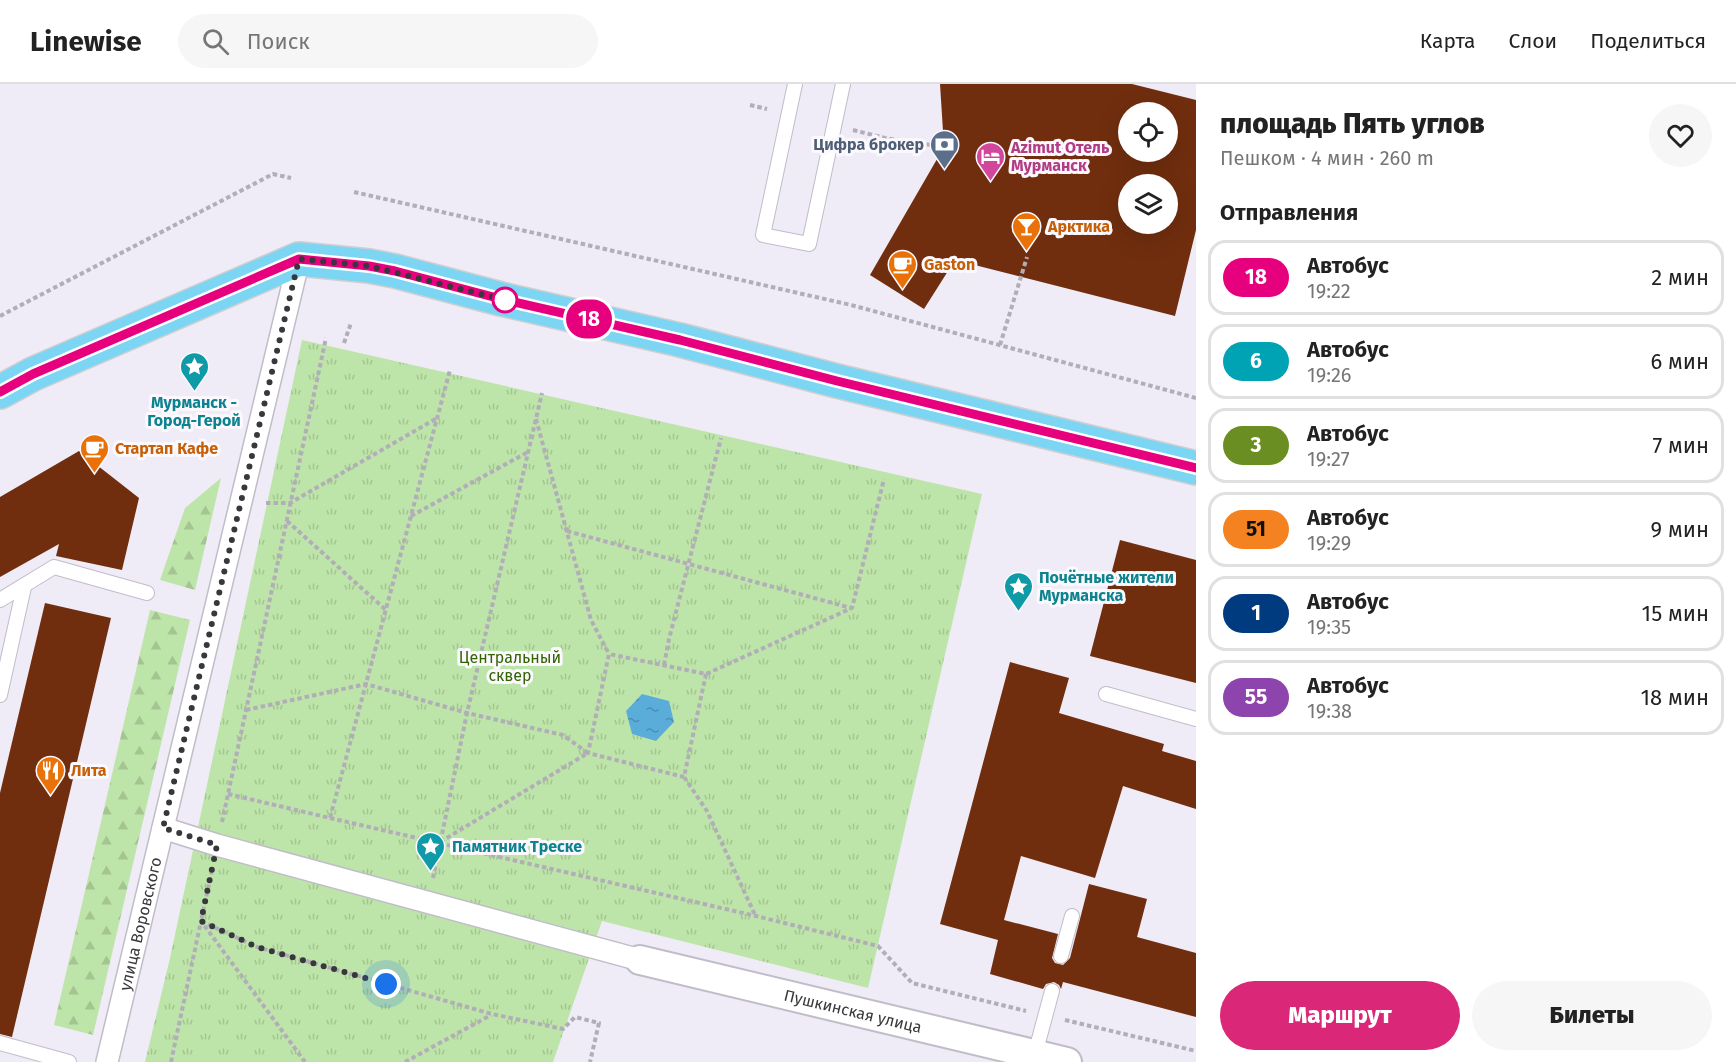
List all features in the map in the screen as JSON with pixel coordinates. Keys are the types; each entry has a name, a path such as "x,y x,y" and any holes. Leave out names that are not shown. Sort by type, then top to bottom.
{"main road":[{"path":"0,392 33,374 299,259 395,271 501,299 680,340 837,381 1196,468"}],"street":[{"name":"улица Воровского","path":"107,1062 299,259"},
{"path":"163,828 217,845 640,960"},
{"name":"Пушкинская улица","path":"640,960 1067,1062"}],"lane":[{"path":"795,84 763,235 809,244 843,84"},
{"path":"0,600 54,567 147,593"},
{"path":"0,695 24,586"},
{"path":"1106,694 1196,719"},
{"path":"1061,956 1072,916"},
{"path":"1035,1054 1052,991"},
{"path":"0,1043 69,1062"}],"path":[{"path":"834,126 885,138 944,147"},
{"path":"0,316 273,174 291,178"},
{"path":"354,192 850,305 1196,398"},
{"path":"1000,345 1027,257"},
{"path":"344,344 351,323"},
{"path":"171,1062 326,339"},
{"path":"330,818 450,370"},
{"path":"428,902 467,713 542,393"},
{"path":"241,502 290,503 437,418"},
{"path":"440,843 588,753 609,654 591,620 536,418"},
{"path":"664,665 721,438"},
{"path":"411,516 528,452"},
{"path":"852,608 884,479"},
{"path":"287,521 386,610"},
{"path":"567,531 852,608"},
{"path":"609,654 706,674 852,608"},
{"path":"684,777 706,674"},
{"path":"246,710 366,684 467,713 564,735 588,753 684,777 707,811 756,916"},
{"path":"228,794 878,946 912,983"},
{"path":"201,921 257,947 492,1014 563,1029 575,1017 599,1023 590,1062"},
{"path":"201,921 305,1062"},
{"path":"405,1062 492,1014"}],"green space":[{"name":"Центральный сквер","path":"302,340 982,494 868,988 602,921 553,1062 145,1062 170,958"},
{"path":"221,478 195,590 160,580 185,508"},
{"path":"150,610 190,620 93,1035 54,1025"}],"water":[{"path":"642,694 669,701 674,722 656,741 632,734 626,711"}],"building":[{"path":"940,84 1132,84 1196,100 1196,230 1175,316 955,260 924,309 870,275 944,147"},
{"path":"79,451 139,498 122,570 56,556 59,544 0,577 0,497"},
{"path":"1120,540 1196,560 1196,683 1090,656"},
{"path":"45,603 111,618 12,1037 0,1034 0,793"},
{"path":"1010,662 1069,678 1059,713 1164,744 1162,751 1196,761 1196,809 1123,786 1095,878 1021,856 1004,920 1058,934 1052,958 1055,963 1063,965 1070,958 1089,884 1147,899 1137,937 1196,953 1196,1017 1063,982 1061,989 1054,982 1046,984 1043,989 990,974 998,940 940,924"}],"bus line":[{"name":"18","path":"0,392 33,374 299,259 395,271 501,299 680,340 837,381 1196,468"}],"place":[{"name":"Цифра брокер","path":"945,170"},
{"name":"Azimut Отель Мурманск","path":"990,182"},
{"name":"Арктика","path":"1027,252"},
{"name":"Gaston","path":"903,290"},
{"name":"Мурманск - Город-Герой","path":"194,392"},
{"name":"Стартап Кафе","path":"94,474"},
{"name":"Почётные жители Мурманска","path":"1018,612"},
{"name":"Лита","path":"50,796"},
{"name":"Памятник Треске","path":"431,872"}],"route":[{"path":"386,984 257,947 201,921 217,845 163,828 299,259 395,271 505,300"}]}
